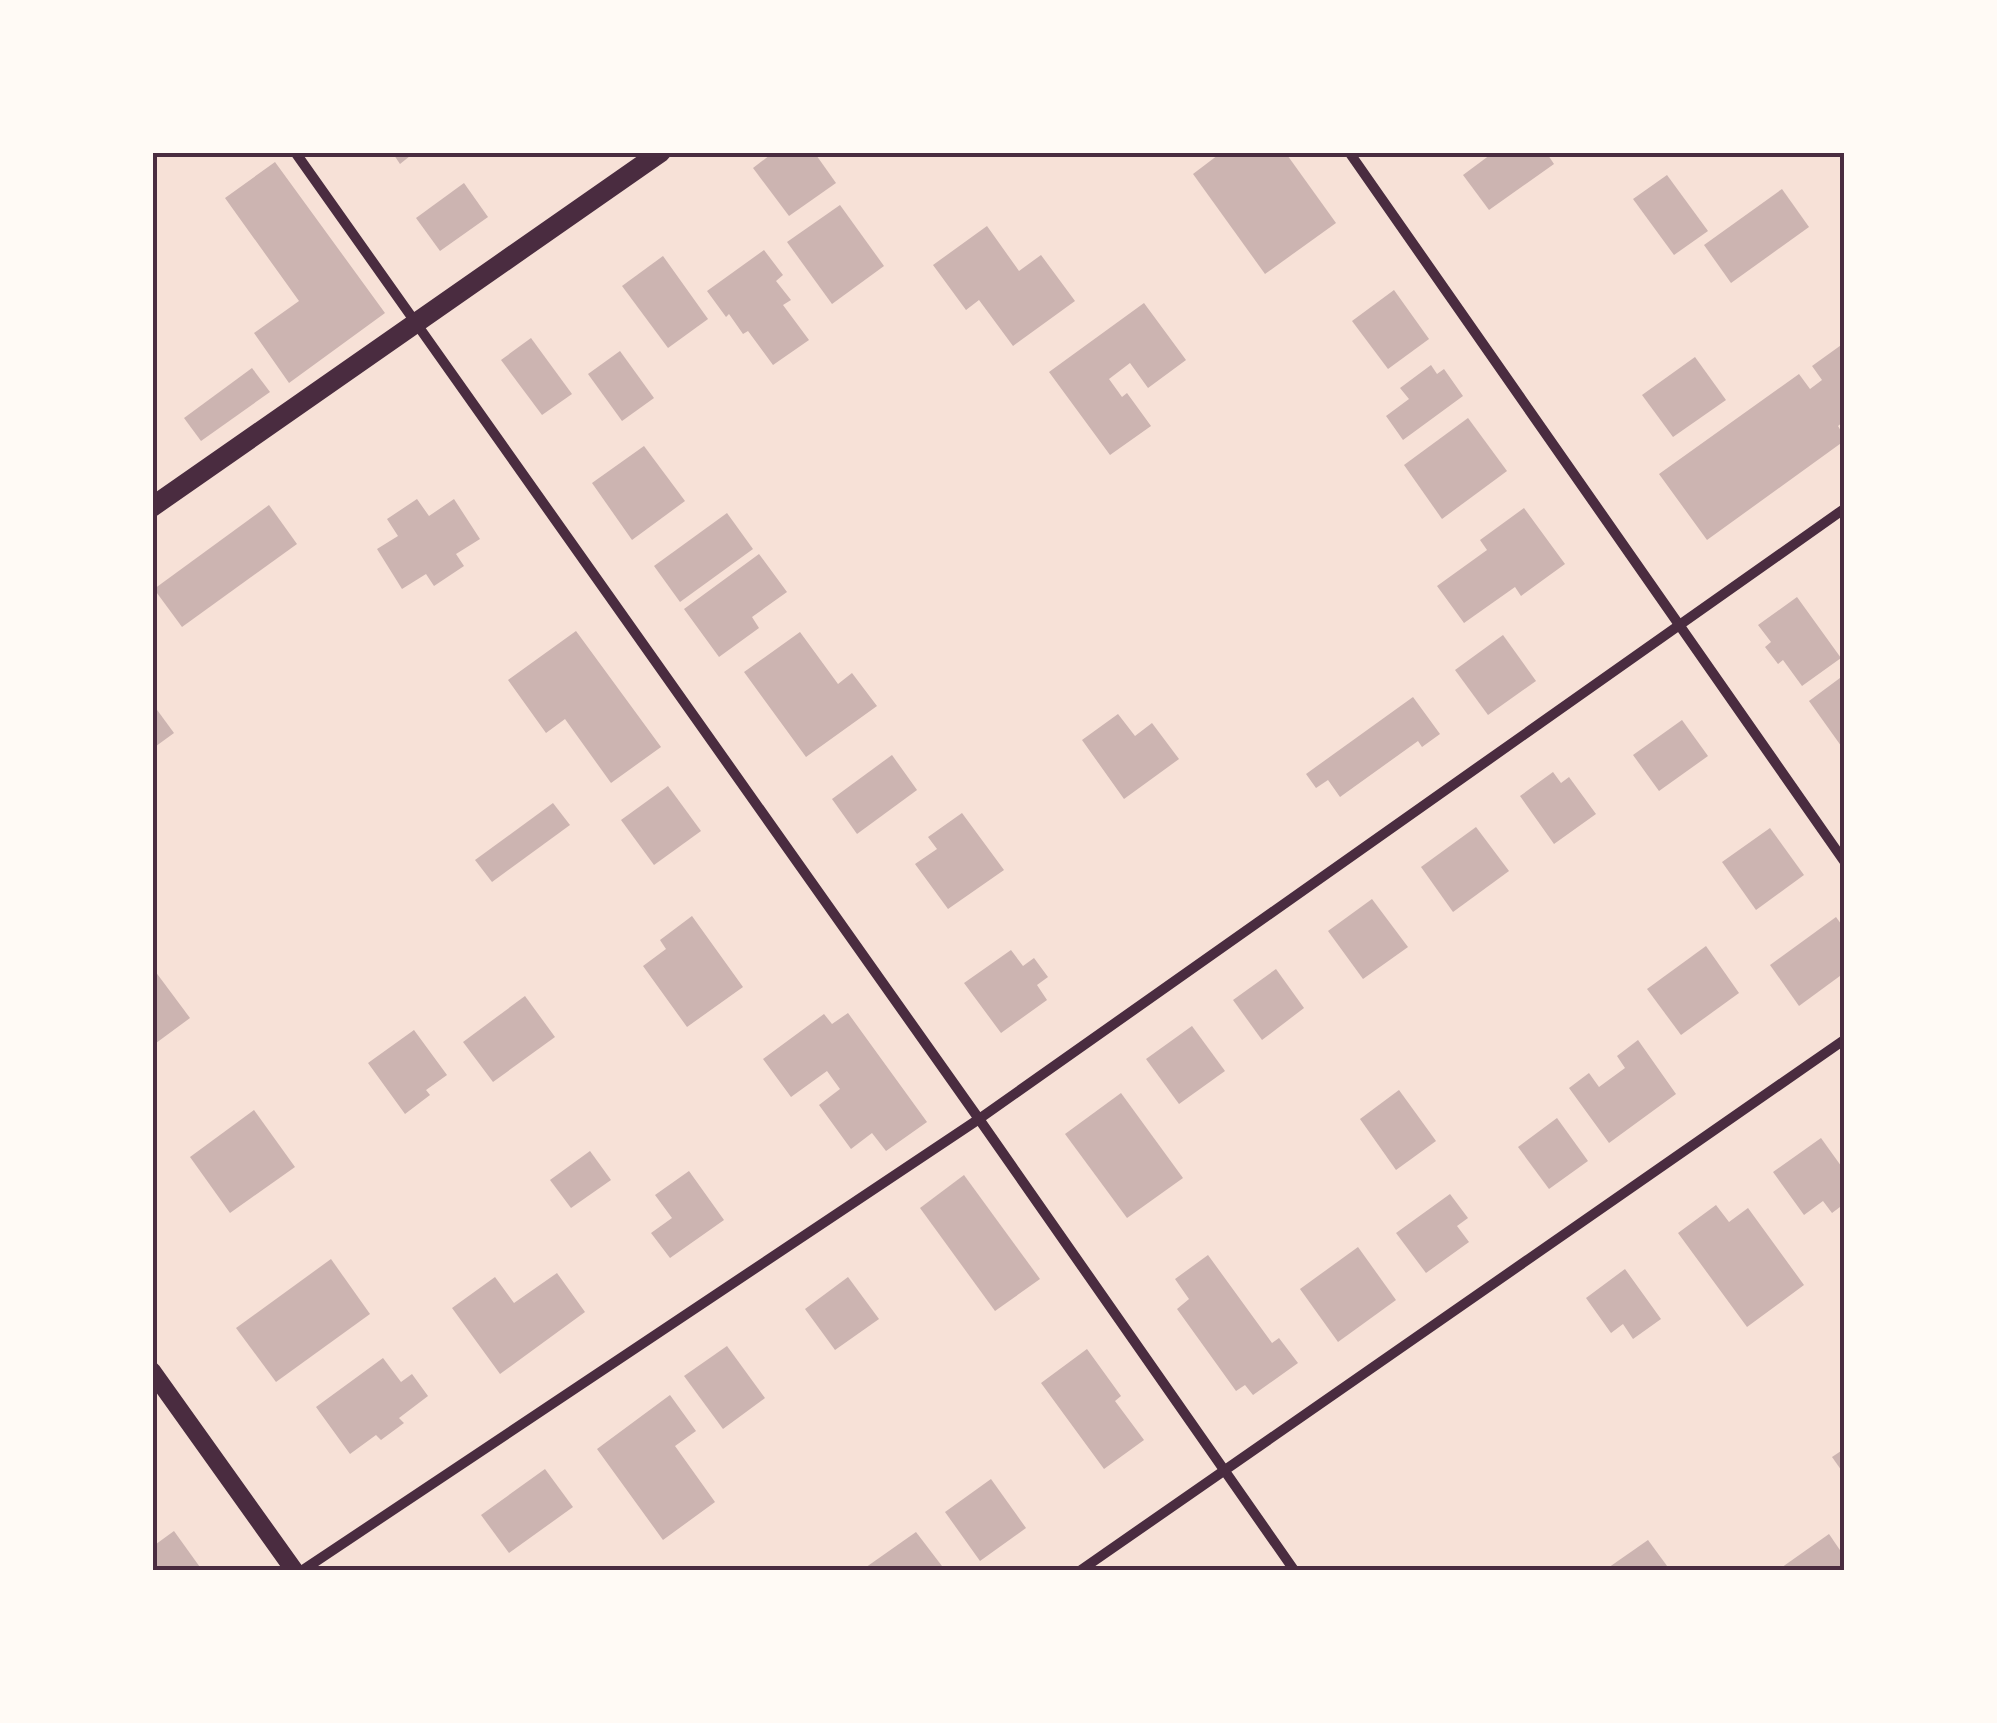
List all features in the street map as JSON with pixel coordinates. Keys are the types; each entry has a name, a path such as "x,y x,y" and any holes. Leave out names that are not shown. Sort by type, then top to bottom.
{"main road":[{"path":"152,507 662,152"}],"street":[{"path":"295,152 1294,1570"},
{"path":"1349,152 1844,861"},
{"path":"304,1570 979,1119 1844,509"},
{"path":"1081,1570 1844,1040"},
{"path":"152,1372 294,1570"}],"building":[{"path":"392,152 415,152 400,164"},
{"path":"774,152 814,152 836,183 789,216 753,168"},
{"path":"1222,152 1285,152 1336,223 1265,274 1193,174"},
{"path":"1494,152 1546,152 1554,164 1489,210 1463,175"},
{"path":"275,162 385,313 289,383 254,333 299,301 225,198"},
{"path":"1667,175 1708,231 1674,255 1633,199"},
{"path":"464,183 488,217 440,251 416,218"},
{"path":"1782,189 1809,227 1731,283 1704,245"},
{"path":"840,205 884,266 832,304 787,242"},
{"path":"987,226 1019,271 1041,255 1075,301 1013,346 979,300 966,310 933,265"},
{"path":"764,250 783,275 776,281 791,300 783,305 809,340 773,365 748,331 743,334 707,291"},
{"path":"663,256 708,319 668,348 622,286"},
{"path":"1394,290 1429,339 1388,369 1352,321"},
{"path":"1144,303 1186,360 1148,388 1130,363 1109,379 1122,397 1127,393 1151,426 1110,455 1049,372"},
{"path":"531,338 572,394 542,415 501,360"},
{"path":"1844,343 1844,421 1838,426 1844,441 1707,540 1659,474 1799,374 1810,389 1822,380 1812,366"},
{"path":"620,351 654,398 622,421 588,374"},
{"path":"1695,357 1726,400 1673,437 1642,395"},
{"path":"1431,365 1437,374 1444,369 1463,396 1403,440 1386,416 1409,399 1400,388"},
{"path":"252,368 270,392 201,441 184,418"},
{"path":"1468,418 1507,471 1442,519 1404,465"},
{"path":"644,446 685,501 632,540 592,483"},
{"path":"417,499 429,516 454,499 480,539 456,554 464,566 434,586 426,574 402,589 377,549 398,536 387,519"},
{"path":"269,505 297,544 182,627 154,589"},
{"path":"1524,508 1565,564 1521,596 1515,587 1464,623 1437,586 1487,550 1480,540"},
{"path":"727,513 753,549 680,602 654,566"},
{"path":"759,554 787,592 752,617 759,628 719,657 684,609"},
{"path":"1797,597 1841,658 1802,686 1783,660 1778,664 1765,647 1771,642 1758,625"},
{"path":"576,631 661,747 611,783 565,719 546,733 508,680"},
{"path":"800,632 838,684 852,673 877,706 806,757 744,672"},
{"path":"1503,635 1536,681 1488,715 1455,670"},
{"path":"1844,675 1844,750 1809,701"},
{"path":"1413,697 1440,734 1422,747 1418,741 1340,797 1328,780 1316,788 1306,774"},
{"path":"152,703 174,733 152,749"},
{"path":"1118,714 1135,736 1152,723 1179,759 1124,799 1082,740"},
{"path":"1682,720 1708,756 1659,791 1633,755"},
{"path":"892,755 917,790 857,834 832,799"},
{"path":"1553,772 1561,783 1569,777 1596,814 1554,844 1520,796"},
{"path":"668,786 701,831 654,865 621,820"},
{"path":"553,803 570,825 492,882 475,860"},
{"path":"962,813 1004,870 948,909 915,864 937,849 928,837"},
{"path":"1476,827 1509,871 1453,912 1421,867"},
{"path":"1770,828 1804,875 1756,910 1722,862"},
{"path":"1372,899 1408,947 1363,979 1328,931"},
{"path":"692,916 743,987 687,1027 643,966 666,949 660,940"},
{"path":"1836,917 1844,928 1844,973 1799,1006 1770,965"},
{"path":"1706,946 1739,993 1681,1035 1647,989"},
{"path":"1011,950 1023,966 1034,958 1048,977 1037,985 1047,1000 1001,1033 964,983"},
{"path":"152,967 190,1018 152,1046"},
{"path":"1276,969 1304,1008 1262,1040 1233,1000"},
{"path":"525,996 555,1037 493,1082 463,1042"},
{"path":"848,1013 927,1122 886,1151 872,1133 851,1149 819,1105 840,1089 827,1071 791,1097 763,1059 824,1014 832,1024"},
{"path":"1192,1026 1225,1071 1179,1104 1146,1059"},
{"path":"414,1030 447,1075 426,1090 430,1095 405,1114 368,1063"},
{"path":"1638,1040 1676,1094 1609,1143 1569,1088 1589,1073 1599,1087 1625,1068 1617,1056"},
{"path":"1399,1090 1436,1141 1396,1170 1360,1119"},
{"path":"1121,1093 1183,1178 1127,1218 1065,1134"},
{"path":"254,1110 295,1167 230,1213 190,1157"},
{"path":"1557,1118 1588,1161 1549,1189 1518,1147"},
{"path":"1821,1138 1844,1170 1844,1204 1832,1213 1823,1201 1804,1215 1773,1172"},
{"path":"590,1151 611,1180 571,1208 550,1180"},
{"path":"689,1171 724,1220 670,1258 651,1233 672,1218 655,1195"},
{"path":"964,1175 1040,1279 995,1311 920,1208"},
{"path":"1450,1194 1468,1218 1457,1226 1469,1242 1426,1273 1396,1233"},
{"path":"1716,1205 1729,1222 1748,1208 1804,1285 1747,1327 1678,1233"},
{"path":"1358,1247 1396,1300 1338,1342 1300,1289"},
{"path":"1208,1255 1272,1343 1279,1338 1298,1363 1253,1395 1245,1385 1236,1391 1177,1309 1189,1299 1175,1279"},
{"path":"331,1259 370,1314 276,1382 236,1328"},
{"path":"1625,1269 1661,1319 1633,1339 1623,1324 1611,1333 1586,1298"},
{"path":"557,1273 585,1312 500,1374 452,1308 495,1277 514,1303"},
{"path":"848,1277 879,1319 835,1350 805,1309"},
{"path":"727,1346 765,1398 723,1429 684,1376"},
{"path":"1087,1349 1121,1396 1115,1401 1144,1440 1104,1469 1041,1383"},
{"path":"383,1358 401,1382 412,1374 428,1396 399,1418 404,1423 381,1440 376,1435 350,1454 316,1407"},
{"path":"670,1395 696,1431 675,1446 715,1502 663,1540 597,1449"},
{"path":"1844,1449 1844,1474 1832,1457"},
{"path":"545,1469 573,1507 509,1553 481,1515"},
{"path":"991,1479 1026,1528 980,1561 945,1512"},
{"path":"174,1531 202,1570 152,1570 152,1547"},
{"path":"916,1532 945,1570 862,1570"},
{"path":"1829,1534 1844,1556 1844,1570 1778,1570"},
{"path":"1648,1540 1670,1570 1605,1570"}]}
